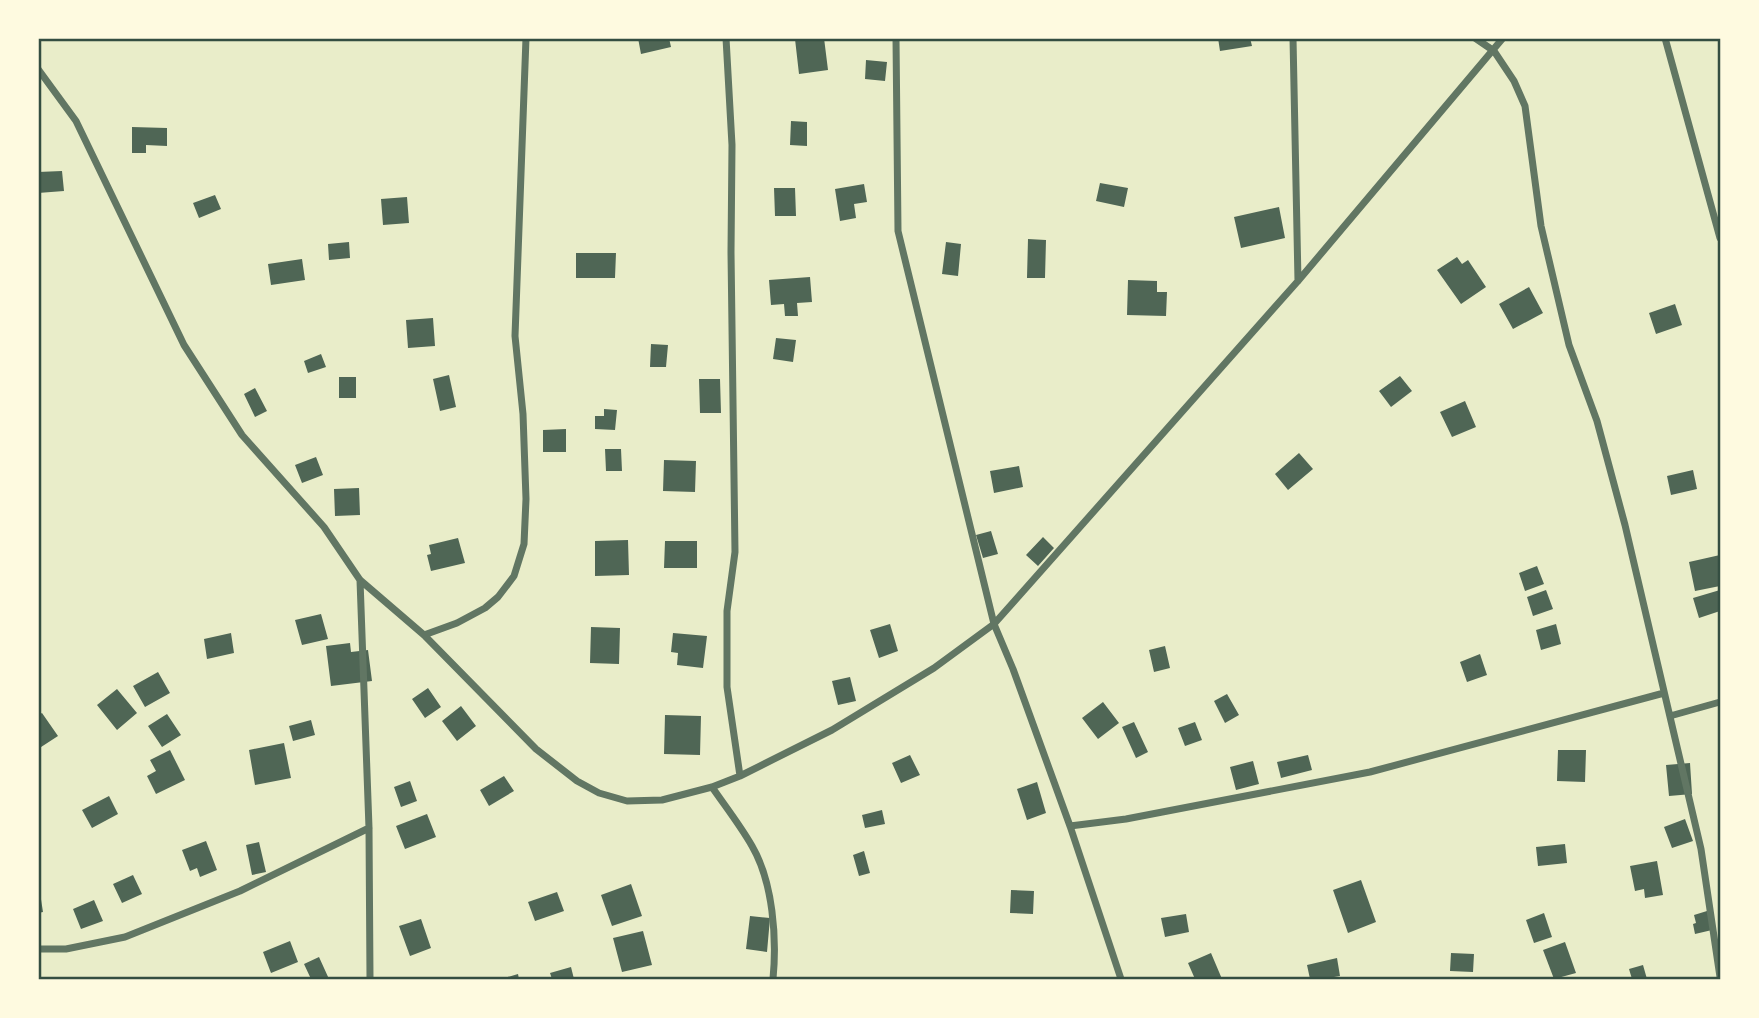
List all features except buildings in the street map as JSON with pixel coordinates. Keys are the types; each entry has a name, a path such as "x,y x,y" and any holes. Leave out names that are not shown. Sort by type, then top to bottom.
{"street":[{"path":"424,635 457,623 485,608 498,597 514,576 524,544 526,499 523,414 515,336 527,38"},
{"path":"726,38 732,145 735,552 727,611 727,687 740,776"},
{"path":"896,38 898,231 994,624 1013,668 1121,979"},
{"path":"1293,38 1298,281"},
{"path":"1475,38 1494,51 1514,81 1525,106 1541,226 1569,345 1597,421 1625,525 1701,849 1720,977"},
{"path":"38,69 76,121 184,345 242,435 324,527 360,580 424,635 536,749 577,781 599,793 627,801 662,800 712,787 740,776 832,730 934,668 994,624 1298,281 1503,38"},
{"path":"1665,38 1720,238"},
{"path":"360,580 369,828 370,979"},
{"path":"1069,826 1126,819 1370,772 1664,693"},
{"path":"1670,716 1720,702"},
{"path":"712,787 753,848 765,879 774,916 773,979"},
{"path":"38,949 66,949 125,937 240,891 369,828"}]}
